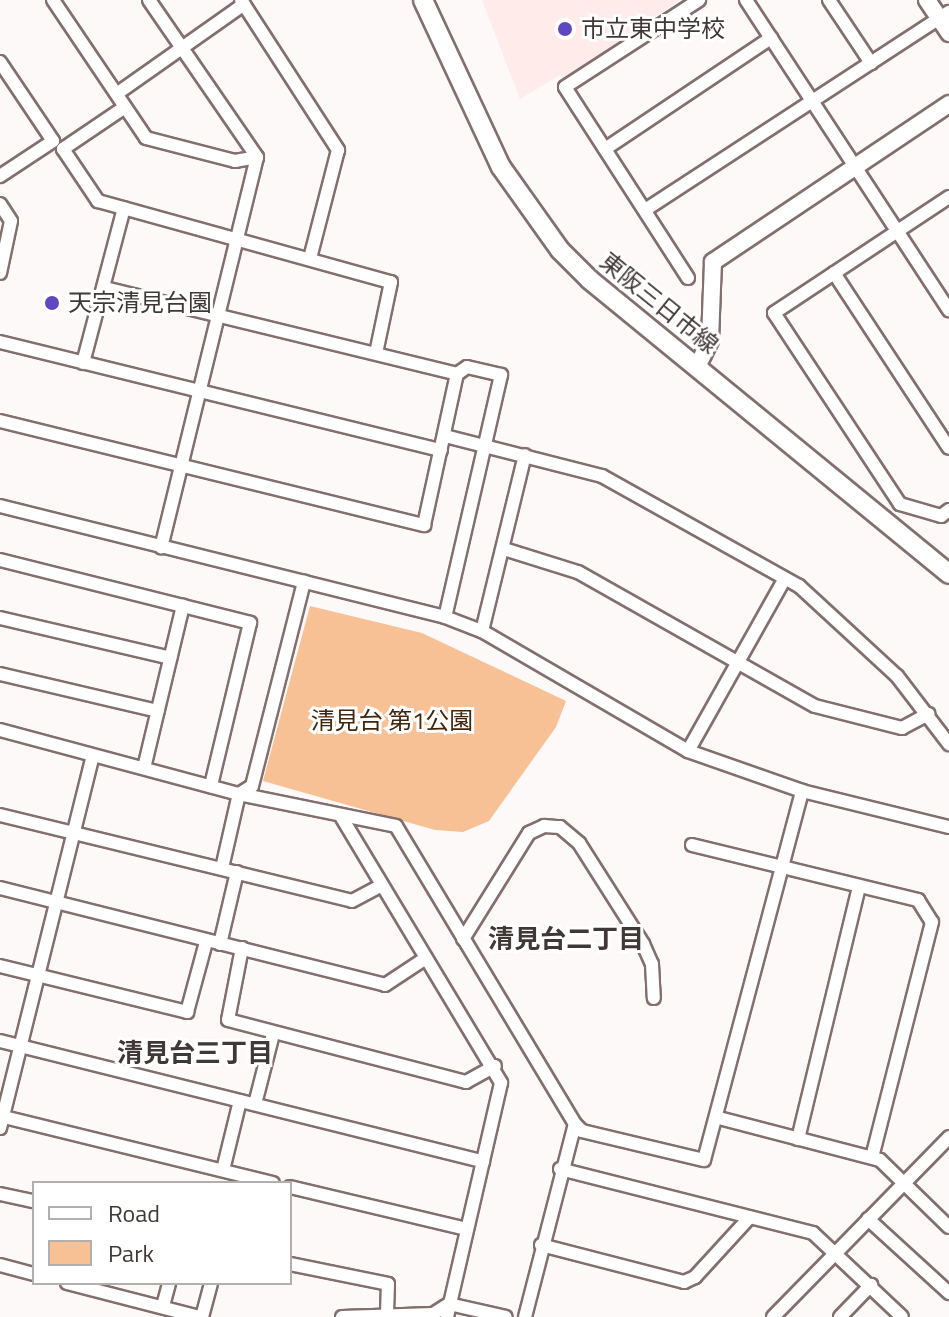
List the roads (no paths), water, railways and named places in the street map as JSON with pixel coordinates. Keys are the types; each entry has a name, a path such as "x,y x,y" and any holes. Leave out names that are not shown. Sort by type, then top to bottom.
{"main road":[{"name":"東阪三日市線","path":"423,0 501,167 530,210 590,280 698,365 949,574"}],"street":[{"path":"53,0 146,138 235,161 257,157"},
{"path":"149,0 257,157 161,547"},
{"path":"688,278 565,87 699,0"},
{"path":"746,0 949,310"},
{"path":"829,0 871,63"},
{"path":"927,0 944,15 949,33"},
{"path":"118,93 242,2 338,150 310,258"},
{"path":"645,210 944,15"},
{"path":"605,149 771,38"},
{"path":"0,62 53,141 0,176"},
{"path":"698,365 710,340 713,262 949,104"},
{"path":"125,107 63,149 98,201 391,282 376,353"},
{"path":"949,197 774,313 900,504 941,516 949,510"},
{"path":"0,204 11,221 0,273"},
{"path":"83,363 124,208"},
{"path":"834,273 949,448"},
{"path":"105,288 457,374"},
{"path":"0,342 441,450"},
{"path":"0,421 424,525 457,374 467,367 501,375 445,617"},
{"path":"445,436 525,455 624,486 799,586 856,633 928,714 949,744"},
{"path":"482,631 525,455"},
{"path":"0,506 445,617 482,631 688,751 802,791 948,824"},
{"path":"504,549 578,572 815,706 902,728 928,714"},
{"path":"0,560 250,623 211,786"},
{"path":"688,751 784,580"},
{"path":"222,868 239,794 252,786 304,582"},
{"path":"144,768 183,606"},
{"path":"0,618 170,658"},
{"path":"0,674 158,711"},
{"path":"0,730 239,794 342,818 396,826 575,1124 582,1131 704,1160 719,1118 802,791"},
{"path":"93,756 1,1120 223,1170 238,1179"},
{"path":"0,815 352,901 382,885"},
{"path":"342,818 495,1066 501,1083 448,1310"},
{"path":"463,939 529,833 544,826 560,827 579,843 643,944 652,964 654,998"},
{"path":"692,845 918,900 932,922 872,1157"},
{"path":"220,944 237,872"},
{"path":"798,1139 859,887"},
{"path":"0,888 385,985 426,958"},
{"path":"0,966 187,1012 206,942"},
{"path":"242,948 228,1020 466,1082 495,1066"},
{"path":"255,1104 273,1034"},
{"path":"0,1041 483,1161"},
{"path":"223,1170 240,1101"},
{"path":"719,1118 872,1157 903,1181 949,1227"},
{"path":"525,1317 560,1169 575,1124"},
{"path":"773,1317 949,1137"},
{"path":"560,1169 813,1233 902,1317"},
{"path":"292,1187 466,1229"},
{"path":"0,1194 32,1201"},
{"path":"541,1245 684,1282 695,1277 750,1217"},
{"path":"868,1219 949,1293"},
{"path":"292,1264 388,1284 387,1315"},
{"path":"0,1265 32,1273"},
{"path":"75,1285 201,1317 210,1285"},
{"path":"163,1306 168,1285"},
{"path":"840,1317 871,1285"},
{"path":"342,1317 433,1314 448,1310 506,1317"}],"place":[{"name":"市立東中学校","path":"565,29"},
{"name":"天宗清見台園","path":"52,303"}],"district":[{"name":"清見台二丁目","path":"566,939"},
{"name":"清見台三丁目","path":"195,1053"}],"park label":[{"name":"清見台 第1公園","path":"392,721"}]}
